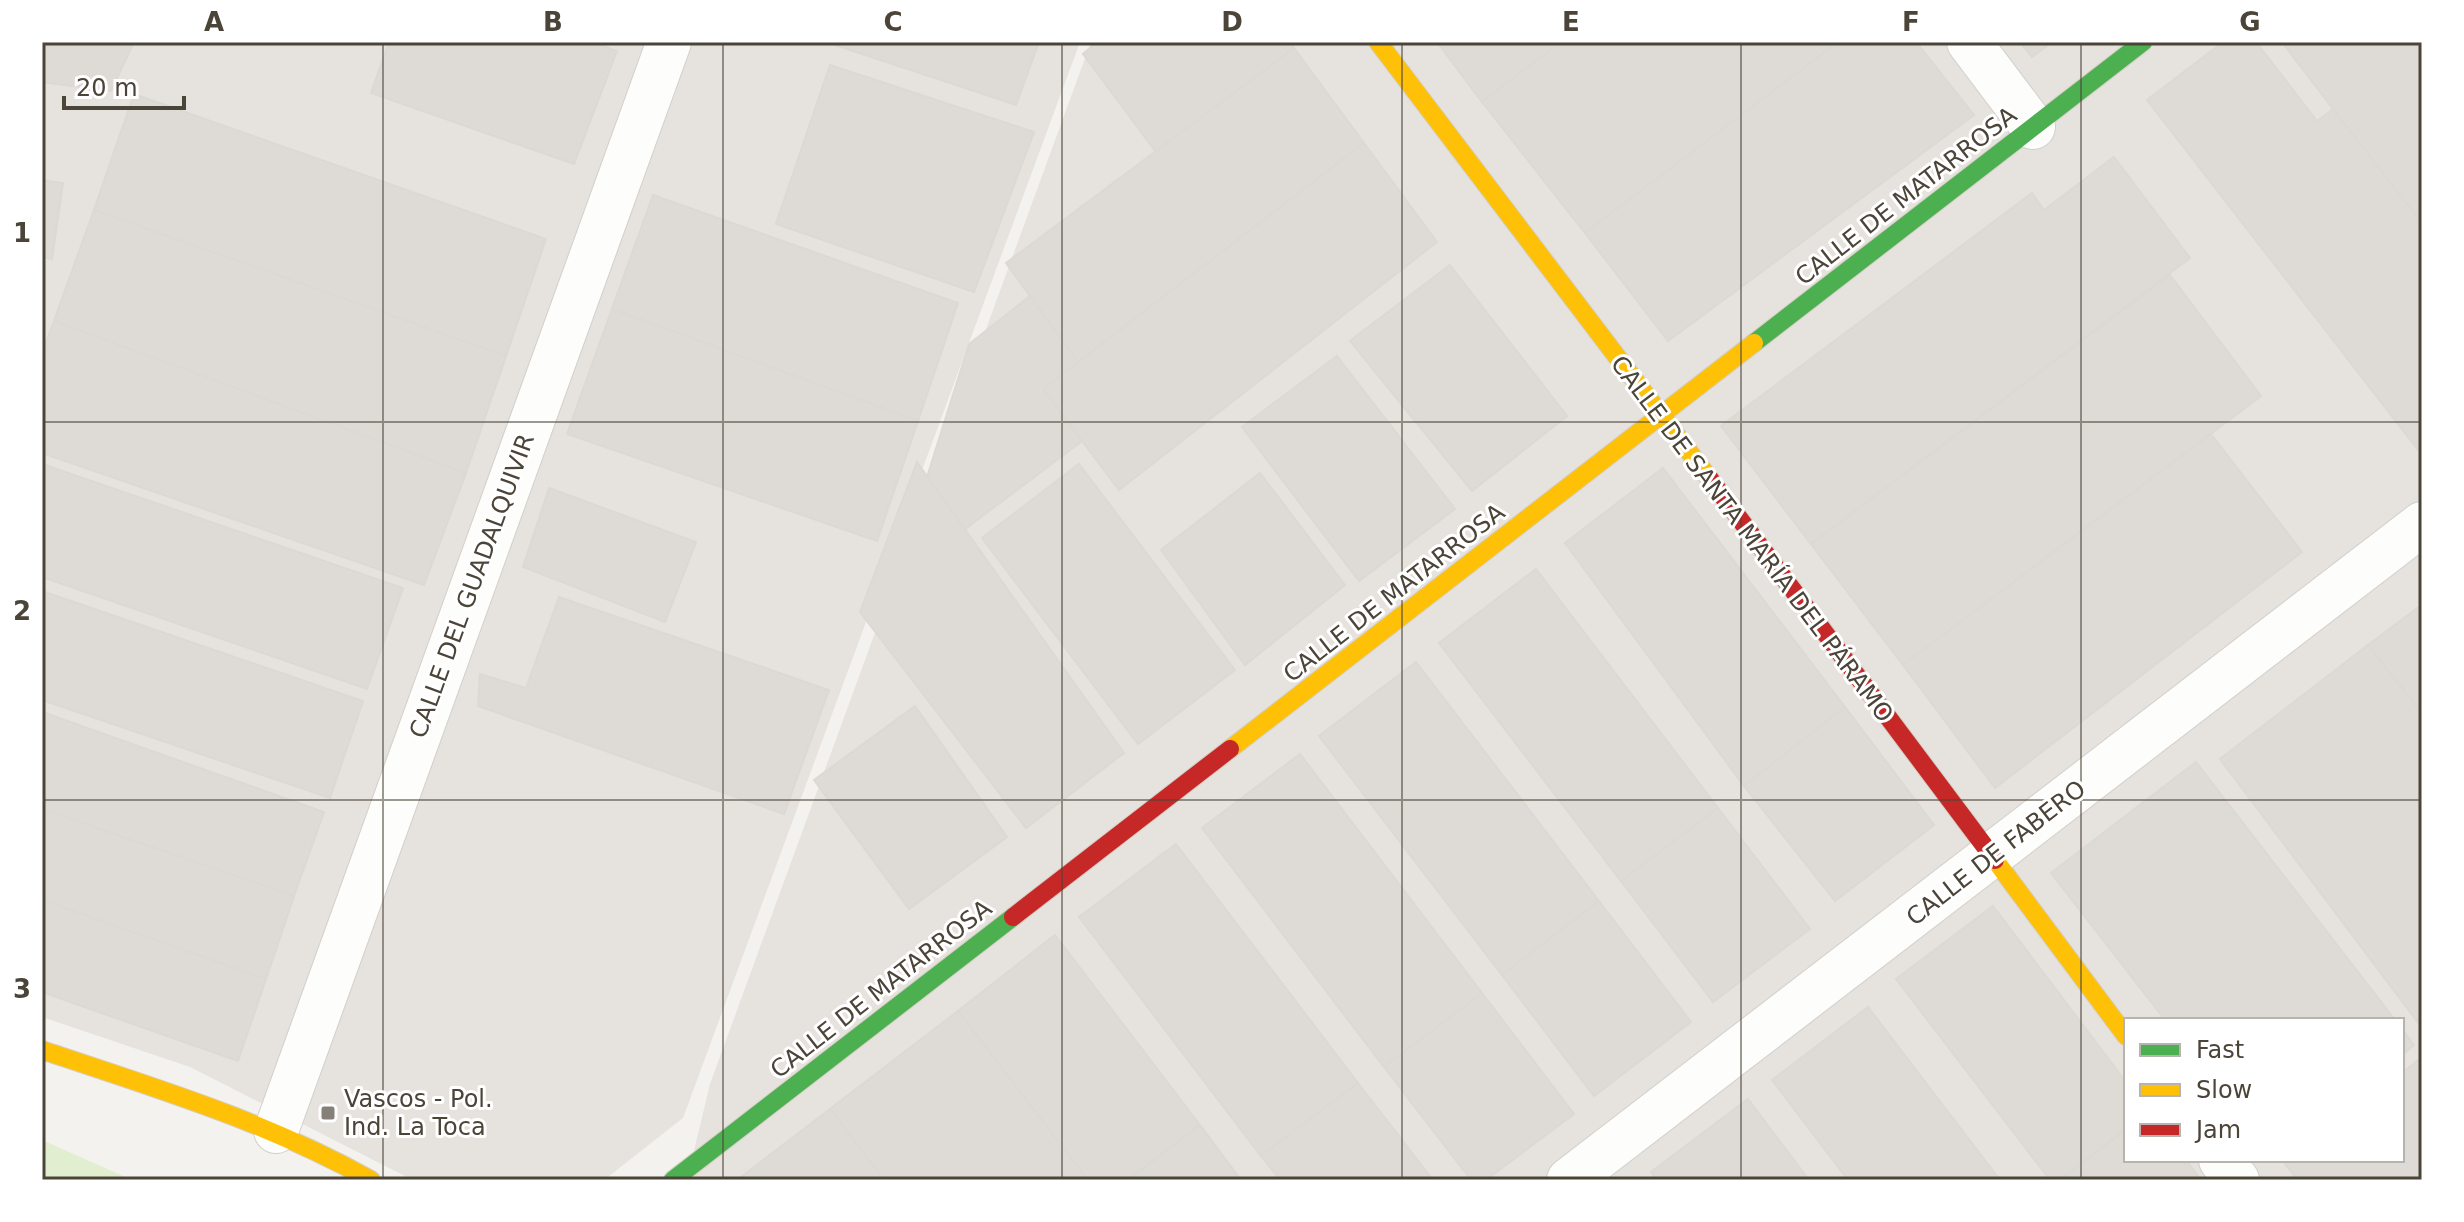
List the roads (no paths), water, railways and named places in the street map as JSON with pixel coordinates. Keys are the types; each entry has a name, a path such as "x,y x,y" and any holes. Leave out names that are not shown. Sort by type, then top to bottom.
{"street":[{"name":"CALLE DEL GUADALQUIVIR","path":"276,1131 669,42"},
{"name":"CALLE DE SANTA MARÍA DEL PÁRAMO","path":"1378,42 1663,416 1990,859 2124,1033"},
{"path":"1969,42 2033,127"},
{"name":"CALLE DE MATARROSA","path":"673,1180 2143,42"},
{"name":"CALLE DE FABERO","path":"1569,1180 2422,524"},
{"path":"42,1050 276,1131 371,1180"},
{"path":"2223,1162 2237,1180"}],"place":[{"name":"Vascos - Pol. Ind. La Toca","path":"328,1113"}]}
